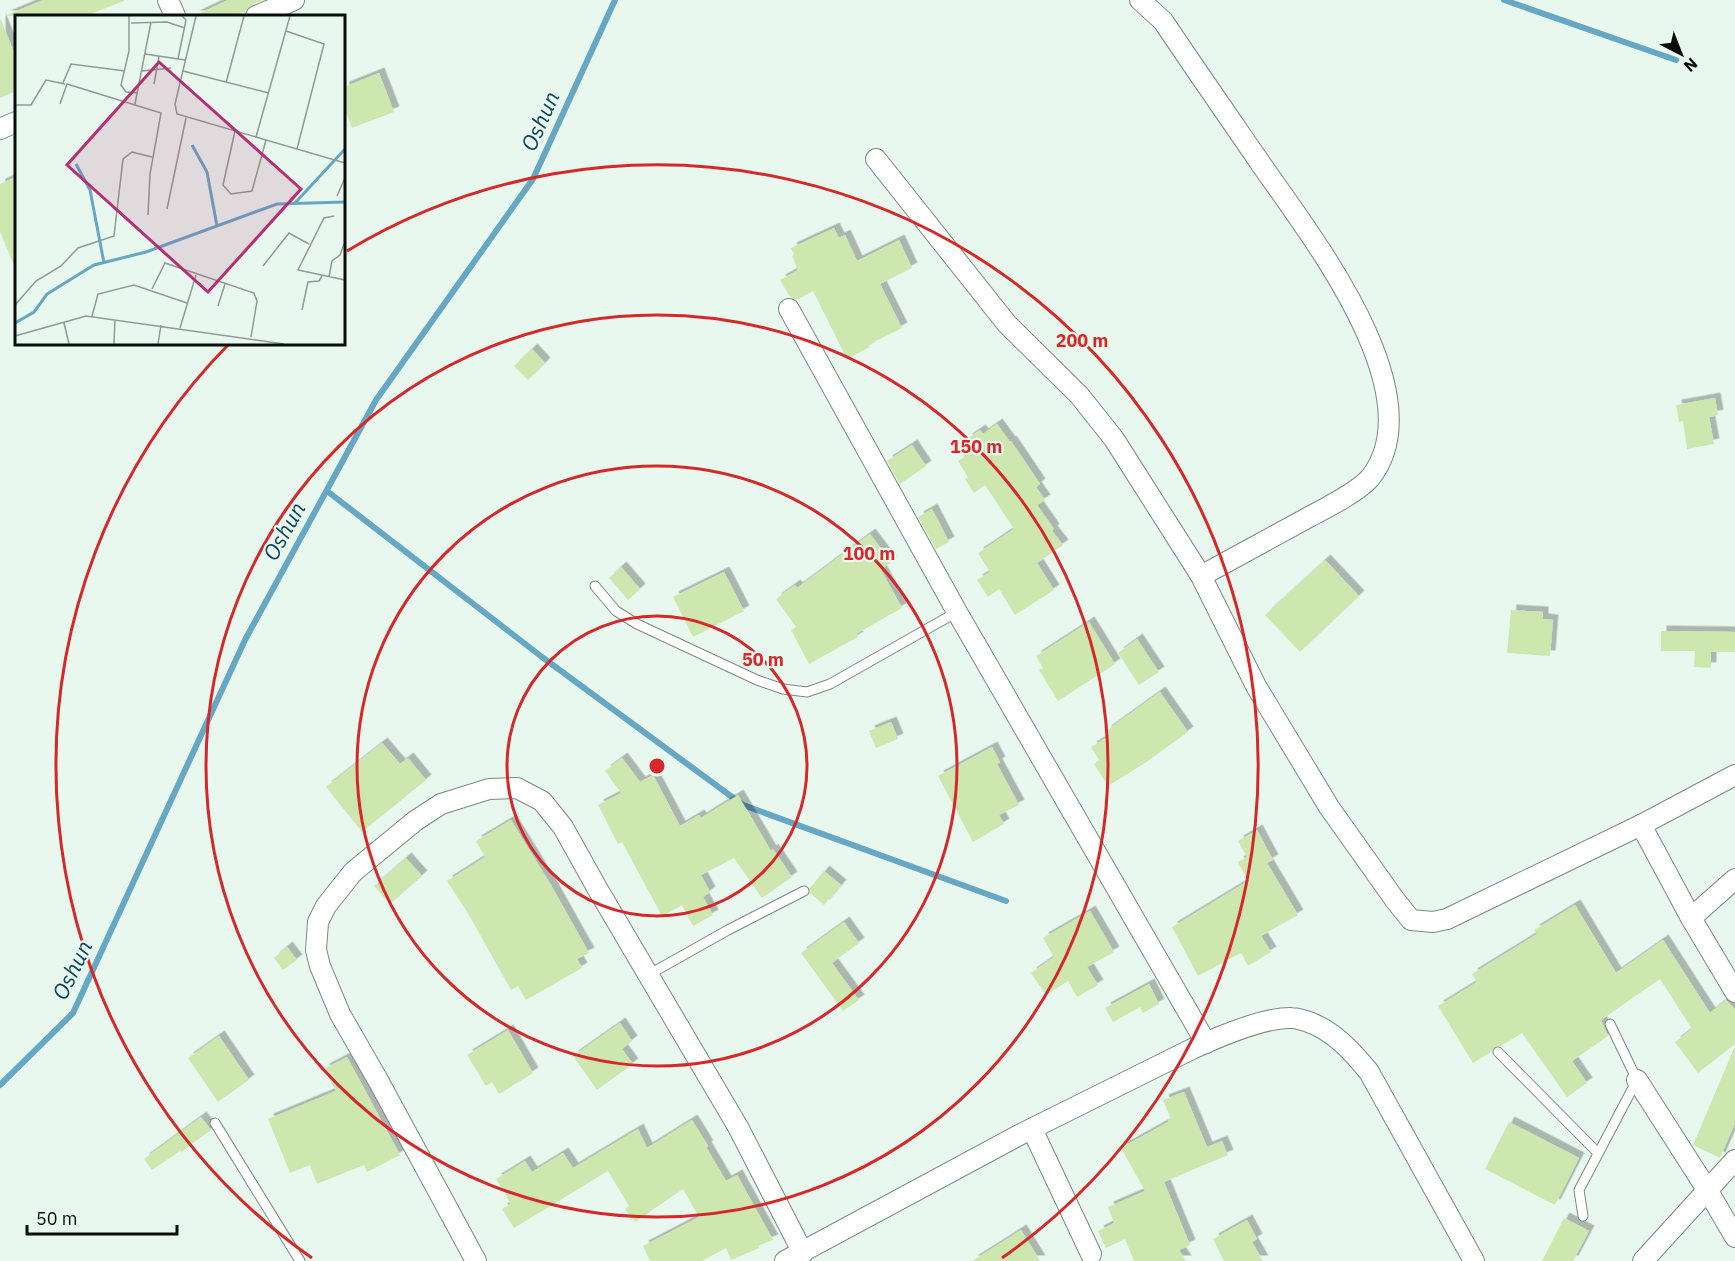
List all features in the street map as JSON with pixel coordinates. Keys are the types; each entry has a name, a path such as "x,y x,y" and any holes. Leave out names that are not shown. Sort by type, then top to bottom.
{"street":[{"path":"168,0 175,15"},
{"path":"258,15 294,0"},
{"path":"1140,0 1163,21 1335,272 1366,330 1386,385 1389,431 1382,461 1368,480 1339,501 1201,576"},
{"path":"0,129 15,122"},
{"path":"876,159 1007,324 1079,395 1114,439 1201,576 1256,686 1329,807 1411,920 1433,922 1447,919 1641,825 1735,775"},
{"path":"789,309 957,612 1206,1043"},
{"path":"476,1261 336,1004 320,966 316,950 318,922 326,906 353,872 415,820 441,804 489,789 517,788 542,801 563,827 738,1127 794,1257 1032,1129 1220,1036 1270,1020 1294,1017 1312,1023 1340,1041 1370,1072 1474,1261"},
{"path":"1641,825 1691,918 1735,992"},
{"path":"1691,918 1735,879"},
{"path":"1638,1080 1735,1237"},
{"path":"1032,1129 1091,1254"},
{"path":"1643,1261 1735,1160"}],"lane":[{"path":"595,586 616,611 637,624 757,680 783,689 807,692 830,684 957,612"},
{"path":"648,975 804,891"},
{"path":"1583,1216 1579,1190 1638,1080 1610,1024"},
{"path":"1498,1052 1599,1152"},
{"path":"215,1124 300,1261"}],"building":[{"path":"43,0 124,0 88,15 5,16"},
{"path":"228,0 263,0 236,15 196,15"},
{"path":"0,18 15,55 15,91 0,98"},
{"path":"379,73 394,112 352,128 345,109 345,87"},
{"path":"15,177 15,268 0,232 0,184"},
{"path":"834,228 839,238 845,235 857,261 899,240 912,268 880,284 902,328 868,345 870,347 847,359 813,291 797,300 790,297 780,280 798,270 791,248"},
{"path":"532,349 545,363 528,380 514,366"},
{"path":"1715,398 1718,415 1709,417 1714,444 1687,449 1683,421 1679,422 1676,405"},
{"path":"997,424 1040,484 1036,487 1045,500 1037,505 1063,545 1037,563 1054,590 1015,615 999,589 988,597 977,580 990,572 978,553 1014,529 985,485 974,493 958,461 975,450 967,439 980,430 983,434"},
{"path":"912,445 926,466 900,484 887,461"},
{"path":"932,509 949,542 936,549 918,517"},
{"path":"870,534 891,562 881,570 902,608 856,634 858,637 809,664 791,630 796,627 776,599 795,585 797,588"},
{"path":"1325,560 1359,596 1300,652 1265,615"},
{"path":"621,567 640,589 628,600 609,578"},
{"path":"724,572 744,611 693,637 673,597"},
{"path":"1511,610 1543,612 1543,619 1553,620 1550,656 1507,653"},
{"path":"1089,622 1115,664 1058,701 1039,670 1043,668 1036,656"},
{"path":"1661,631 1735,632 1735,652 1711,652 1711,668 1694,667 1695,651 1661,651"},
{"path":"1137,639 1159,672 1139,685 1118,653"},
{"path":"1160,692 1188,732 1108,786 1094,764 1099,760 1091,747 1109,736 1106,731"},
{"path":"891,722 898,739 876,748 869,731"},
{"path":"382,743 400,764 408,758 426,780 362,832 326,787"},
{"path":"992,747 1000,762 997,764 1019,805 999,815 1004,824 973,842 938,776"},
{"path":"622,758 640,782 653,775 680,826 699,815 701,818 738,795 771,851 773,849 792,877 762,898 734,858 701,875 710,892 703,897 713,915 693,926 682,905 662,916 622,842 618,844 598,805 621,793 605,771"},
{"path":"511,820 589,953 577,959 582,968 526,1000 518,986 511,990 447,881 485,857 476,841"},
{"path":"1257,830 1273,860 1267,863 1298,915 1261,936 1271,952 1248,966 1241,953 1198,976 1172,927 1248,881 1238,862 1247,857 1238,841"},
{"path":"406,858 422,876 390,904 374,886"},
{"path":"824,871 841,885 824,905 810,893 810,888"},
{"path":"1575,905 1616,973 1663,940 1710,1013 1726,1000 1735,1009 1735,1044 1698,1073 1675,1042 1692,1029 1660,979 1601,1020 1608,1036 1572,1061 1587,1083 1567,1097 1522,1033 1501,1046 1494,1047 1491,1052 1473,1063 1438,1006 1477,982 1472,974 1537,934 1534,930"},
{"path":"1090,911 1114,952 1087,967 1098,985 1077,997 1068,981 1046,995 1031,973 1054,957 1043,938"},
{"path":"844,922 859,943 832,963 859,1000 843,1011 801,953"},
{"path":"287,947 297,960 283,970 274,958"},
{"path":"1149,984 1159,1004 1143,1013 1140,1007 1113,1022 1105,1008"},
{"path":"620,1023 632,1041 622,1049 633,1064 597,1090 573,1056"},
{"path":"508,1030 533,1073 499,1094 492,1082 486,1086 467,1055"},
{"path":"219,1036 249,1080 218,1102 188,1058"},
{"path":"1735,1046 1735,1123 1720,1158 1693,1145"},
{"path":"347,1057 400,1155 367,1172 364,1165 317,1184 310,1165 290,1173 268,1119 336,1091 324,1069"},
{"path":"1184,1092 1207,1147 1222,1141 1228,1155 1164,1182 1190,1245 1179,1250 1186,1261 1134,1261 1125,1239 1106,1248 1098,1231 1114,1223 1108,1207 1145,1191 1121,1148 1168,1122 1171,1119 1163,1100"},
{"path":"201,1117 211,1130 152,1170 144,1159"},
{"path":"692,1120 726,1181 737,1175 773,1240 731,1260 726,1248 702,1261 650,1261 643,1246 699,1217 683,1189 635,1222 625,1209 629,1206 608,1171 514,1228 502,1209 511,1204 496,1179 525,1161 532,1172 563,1153 573,1168 638,1129 647,1148"},
{"path":"1509,1122 1579,1158 1555,1205 1485,1169"},
{"path":"1564,1218 1589,1231 1573,1261 1542,1261"},
{"path":"1247,1220 1257,1239 1252,1242 1263,1261 1224,1261 1213,1239"},
{"path":"1021,1230 1040,1261 972,1261"}],"waterway":[{"name":"Oshun","path":"0,1085 73,1013 245,640 376,400 533,179 615,0"},
{"path":"1504,0 1676,60"},
{"path":"327,491 542,657 743,805 1006,901"}]}
